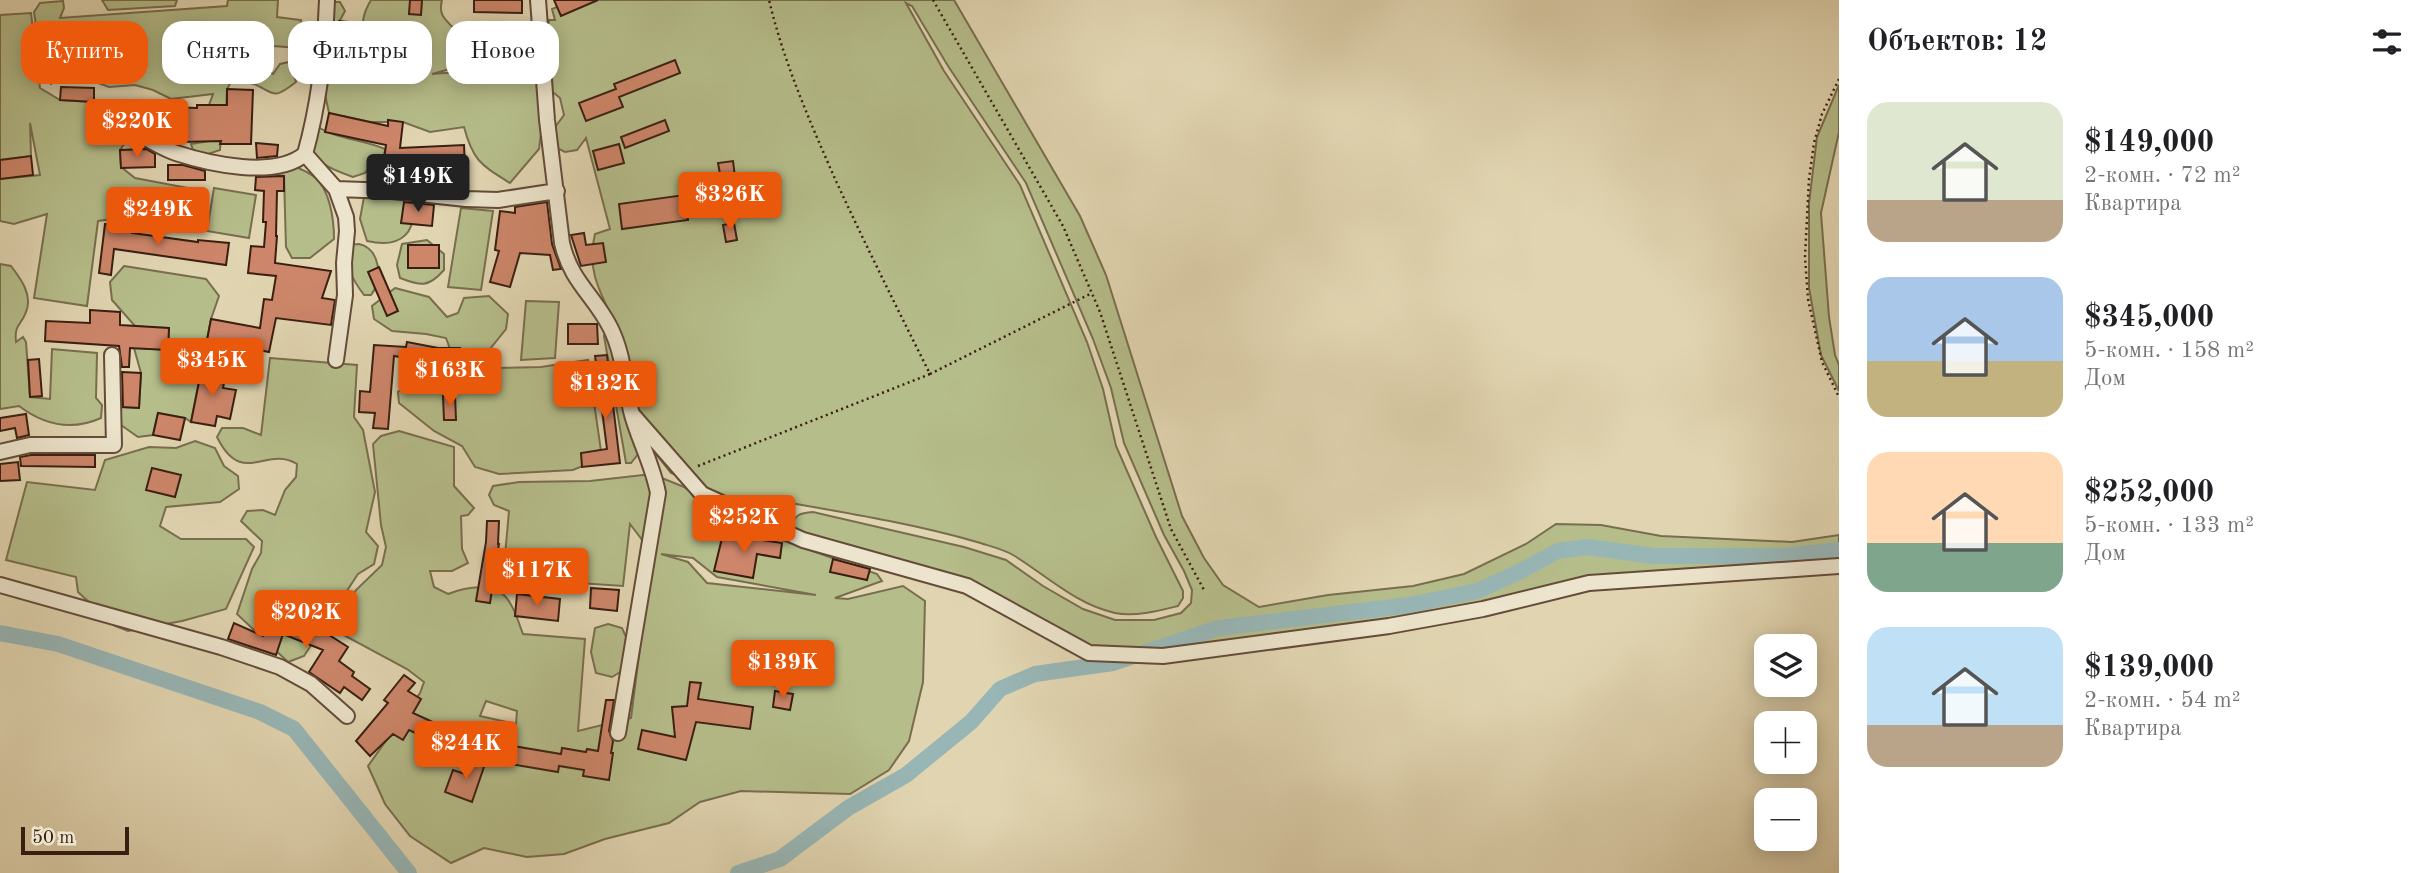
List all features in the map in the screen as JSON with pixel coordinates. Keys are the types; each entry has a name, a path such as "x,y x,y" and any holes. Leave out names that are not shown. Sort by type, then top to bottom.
{"lane":[{"path":"132,130 174,152 241,166 288,164 304,154 314,121 320,81 327,0"},
{"path":"538,0 547,120 566,261 617,342 632,414 653,468 658,493 618,733"},
{"path":"304,154 336,189 345,217 345,295 336,360"},
{"path":"336,189 498,200 557,191"},
{"path":"0,452 30,444 114,444 113,355"},
{"path":"632,414 702,494 803,540 967,586 1089,653 1163,656 1389,626 1483,609 1589,583 1839,566"},
{"path":"0,585 221,647 279,667 311,684 347,716"}],"path":[{"path":"769,0 778,37 813,129 871,257 930,374"},
{"path":"933,0 1063,226 1092,293 1171,528 1204,590"},
{"path":"1839,79 1822,114 1814,143 1805,257 1808,299 1822,362 1839,397"},
{"path":"682,472 930,374 1092,293"}],"green space":[{"path":"102,0 177,0 175,6 108,10"},
{"path":"228,0 278,0 277,17 301,21 288,21 288,47 274,46 274,21 162,21 162,84 230,84 220,150 208,154 193,150 191,144 210,141 209,105 213,94 171,99 135,85 109,87 101,84 148,84 148,21 35,21 34,12 40,3 63,1 64,8 60,18 227,6"},
{"path":"371,0 442,0 441,12 447,21 446,70 432,74 432,21 364,21"},
{"path":"573,0 954,0 1080,216 1106,275 1182,516 1204,558 1223,585 1259,607 1328,595 1413,586 1464,574 1526,544 1556,524 1601,525 1661,536 1792,542 1839,535 1839,562 1526,592 1388,623 1162,653 1074,651 965,584 800,537 792,527 794,519 813,512 964,547 1006,560 1083,609 1115,620 1154,620 1181,613 1191,603 1192,590 1164,535 1124,443 1111,388 1093,339 1026,183 948,66 912,6 906,3 944,71 1020,185 1087,342 1103,389 1116,446 1183,591 1183,598 1178,606 1163,610 1138,614 1115,613 1087,603 1013,555 991,546 901,524 773,500 778,509 772,516 671,473 651,448 643,448 631,463 626,463 604,336 611,315 598,285 592,256 595,234 610,229 586,138 577,150 565,152 551,145 550,134 564,115 560,98 546,84 559,84 559,21 549,21 555,20 552,9"},
{"path":"333,2 340,2 345,11 340,21 319,21 320,13"},
{"path":"31,13 32,21 21,21 21,84 40,84 40,88 60,100 94,102 101,114 123,123 129,137 120,150 121,167 135,178 188,188 181,226 127,217 98,221 87,306 34,298 47,214 14,224 0,221 0,179 40,175 30,123 31,156 0,160 0,15"},
{"path":"288,62 288,84 293,84 283,91 271,93 254,84 274,84 274,73 280,64"},
{"path":"446,73 446,84 542,84 545,104 539,149 510,183 475,155 464,127 430,132 403,122 370,122 329,113 323,84 432,84 432,74"},
{"path":"1839,85 1839,132 1821,213 1829,317 1839,365 1839,391 1821,355 1809,288 1809,203 1817,137"},
{"path":"317,126 331,133 385,149 383,166 371,165 365,173 353,177 319,161 311,150 310,143"},
{"path":"292,165 319,181 332,214 334,239 310,258 292,258 286,247 284,176 274,175 278,168"},
{"path":"214,188 256,195 249,238 207,231"},
{"path":"364,197 409,197 412,220 405,235 390,242 367,241 360,219"},
{"path":"461,208 493,211 481,290 448,287"},
{"path":"427,240 444,254 444,270 424,284 400,278 397,265 402,244"},
{"path":"359,244 372,252 378,266 377,281 371,295 364,295 348,265 348,245"},
{"path":"0,264 11,266 27,293 28,306 17,328 16,342 23,337 26,342 30,397 50,399 52,349 97,353 96,398 102,405 101,418 69,425 48,422 19,406 0,409"},
{"path":"124,266 206,279 219,296 211,319 191,422 185,418 158,413 153,435 138,437 121,425 120,407 139,408 141,373 134,348 168,350 169,329 135,326 112,300 110,282"},
{"path":"395,288 429,297 447,317 458,313 464,298 489,296 508,314 506,329 490,349 493,368 541,367 588,360 602,458 573,470 499,474 475,467 462,446 434,431 399,403 398,392 418,376 443,370 453,357 446,338 392,331 374,319 372,306"},
{"path":"526,301 559,302 555,358 521,360"},
{"path":"270,358 357,365 354,417 363,430 375,492 366,532 378,546 374,564 358,574 304,656 288,662 237,614 252,569 261,553 262,541 241,521 247,511 263,510 275,515 285,490 296,477 297,464 286,459 245,463 236,460 226,452 217,437 222,428 243,428 261,435"},
{"path":"399,431 454,447 454,486 474,508 468,515 461,516 462,549 468,563 452,571 430,571 434,587 448,594 464,589 490,588 505,596 516,614 523,634 585,639 578,731 631,718 652,553 630,524 623,586 503,578 509,511 494,505 489,495 493,486 519,482 590,481 652,474 684,487 731,522 877,574 882,581 835,598 848,599 903,586 925,601 923,682 909,741 889,770 850,794 741,791 700,802 669,823 605,839 564,854 527,857 484,848 451,863 410,836 385,804 368,766 420,693 424,682 407,669 338,632 342,614 356,590 382,565 386,547 381,525 373,444 381,436","holes":["661,554 693,558 717,577 816,595 707,583 688,562","486,701 517,711 516,724 480,716"]},
{"path":"195,441 215,448 224,466 238,476 239,489 220,502 166,507 160,526 181,539 246,539 254,547 226,609 128,631 115,626 78,592 76,577 6,560 27,482 95,490 105,460 149,447 176,448"},
{"path":"608,624 622,628 627,639 622,671 612,677 596,673 591,652 595,628"}],"building":[{"path":"410,0 422,0 421,15 409,14"},
{"path":"474,0 522,0 522,13 474,12"},
{"path":"554,0 598,0 561,16"},
{"path":"675,60 680,73 619,97 623,107 586,121 579,103 616,89 614,84"},
{"path":"61,87 94,88 94,102 60,100"},
{"path":"227,89 253,90 251,144 220,144 221,141 180,142 181,120 130,118 130,106 197,108 197,105 227,105"},
{"path":"329,113 388,126 388,120 403,122 400,148 464,145 466,189 422,185 424,163 399,164 397,182 369,181 371,165 383,166 386,145 325,132"},
{"path":"665,120 669,131 625,148 621,137"},
{"path":"256,143 278,145 277,156 257,158"},
{"path":"619,144 624,163 598,170 593,151"},
{"path":"146,149 155,154 155,167 121,168 120,150"},
{"path":"31,156 33,175 0,179 0,160"},
{"path":"733,161 737,193 685,200 688,220 622,229 619,204 685,195 682,179 720,174 718,163"},
{"path":"168,165 183,165 205,171 205,180 168,180"},
{"path":"284,176 284,191 277,191 275,263 331,271 322,298 335,300 331,325 276,318 269,352 207,340 211,319 260,328 264,299 272,300 276,276 248,273 251,246 264,247 264,191 255,190 256,177"},
{"path":"404,202 434,205 432,226 401,223"},
{"path":"547,202 552,244 561,269 553,270 550,255 520,253 510,287 490,282 499,251 495,250 500,211 515,213 515,207"},
{"path":"734,223 737,240 726,242 723,225"},
{"path":"105,224 132,227 132,233 198,242 229,243 226,265 114,249 111,275 99,273"},
{"path":"584,233 586,245 603,243 606,262 581,266 571,235"},
{"path":"408,245 439,245 439,268 408,268"},
{"path":"379,267 398,311 387,316 368,272"},
{"path":"90,310 120,312 120,325 169,328 168,350 130,348 129,367 122,367 119,346 45,341 46,321 90,323"},
{"path":"568,324 597,324 598,344 568,344"},
{"path":"407,342 438,348 460,348 459,364 394,356 388,429 373,428 375,413 359,412 360,391 370,392 374,345 406,347"},
{"path":"607,355 620,463 582,467 581,453 607,449 595,356"},
{"path":"39,359 42,396 30,397 28,360"},
{"path":"202,367 226,373 223,388 236,390 230,419 217,416 215,426 191,422"},
{"path":"122,372 141,373 139,408 123,407"},
{"path":"455,395 456,420 444,420 443,396"},
{"path":"158,413 185,418 180,440 153,435"},
{"path":"26,414 29,435 17,438 15,428 0,431 0,418"},
{"path":"95,455 95,467 21,466 20,457"},
{"path":"18,462 20,480 0,481 0,464"},
{"path":"152,468 181,475 175,497 146,490"},
{"path":"487,521 499,521 499,544 490,603 476,601"},
{"path":"723,534 782,543 780,558 757,554 753,578 714,571"},
{"path":"833,559 870,569 867,580 830,572"},
{"path":"591,588 619,590 617,611 590,608"},
{"path":"517,594 560,599 558,621 515,616"},
{"path":"294,613 322,624 320,629 348,647 339,661 354,672 352,676 370,689 362,700 344,687 340,693 309,672 323,650 283,634 276,655 228,639 234,623 263,636 270,615 291,622"},
{"path":"404,675 415,683 408,691 421,699 413,713 459,734 452,750 409,730 403,740 393,734 370,756 356,741 388,703 384,700"},
{"path":"690,682 701,683 698,699 753,707 750,729 696,722 686,760 638,749 642,730 675,737 672,707 687,706"},
{"path":"775,691 793,694 790,710 773,707"},
{"path":"606,700 614,700 609,731 613,741 613,753 609,780 583,776 584,770 559,766 558,772 510,764 513,746 561,754 562,748 598,751"},
{"path":"474,757 486,761 472,802 445,792 453,770 468,775"}],"waterway":[{"path":"738,873 780,859 848,808 906,775 971,722 1000,689 1035,674 1113,663 1218,628 1410,605 1477,591 1558,551 1587,547 1654,556 1783,556 1839,550"},
{"path":"0,633 58,644 260,712 294,729 409,873"}]}
